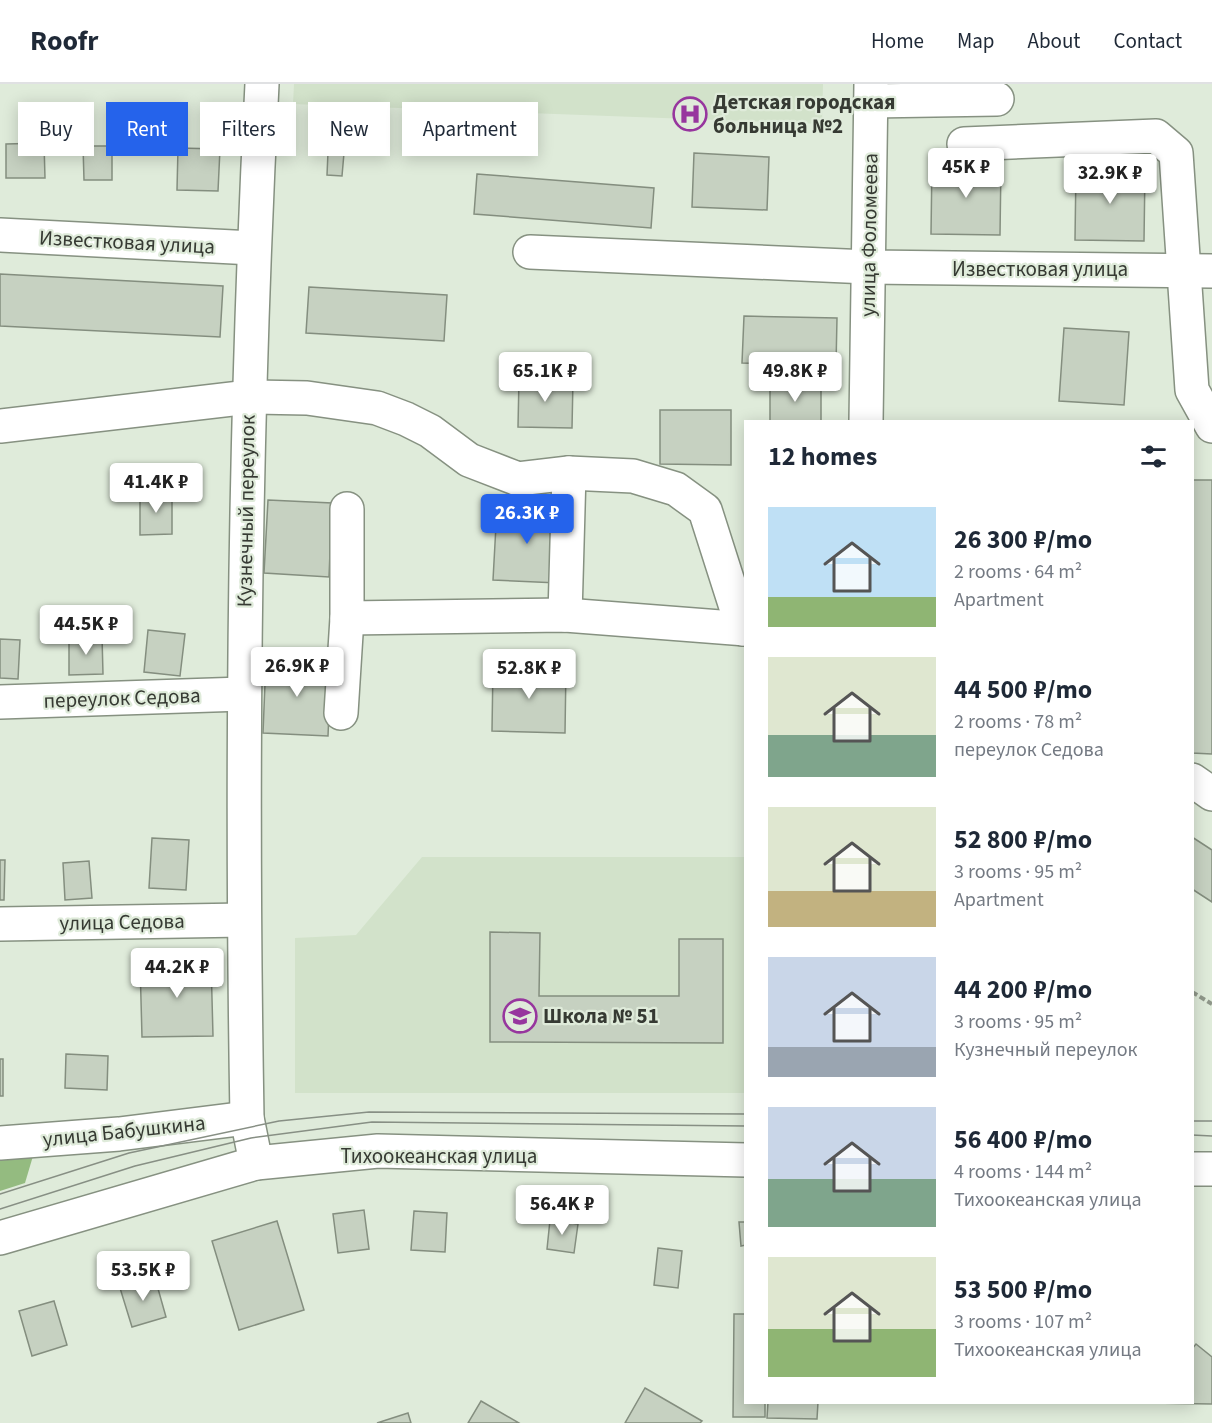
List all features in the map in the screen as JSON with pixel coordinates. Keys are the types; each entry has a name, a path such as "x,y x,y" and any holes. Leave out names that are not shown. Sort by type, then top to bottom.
{"street":[{"name":"Кузнечный переулок","path":"256,1163 247,1118 243,694 253,248 262,84"},
{"path":"871,92 997,99"},
{"name":"улица Фоломеева","path":"866,420 871,92"},
{"path":"964,144 1156,136 1176,153 1199,270 1192,390 1212,426"},
{"name":"Известковая улица","path":"0,235 253,248"},
{"name":"Известковая улица","path":"530,252 868,267 1199,270"},
{"path":"0,426 249,397 307,398 377,408 430,431 469,460 518,479 569,473 633,476 676,489 705,510 744,629 565,615 347,618"},
{"path":"565,615 569,473"},
{"path":"341,713 347,618 347,509"},
{"name":"переулок Седова","path":"0,702 243,694"},
{"path":"1194,780 1212,776"},
{"path":"1194,781 1212,794"},
{"name":"улица Седова","path":"0,924 244,920"},
{"name":"улица Бабушкина","path":"0,1143 119,1134 247,1118"},
{"name":"Тихоокеанская улица","path":"0,1238 256,1163 378,1151 744,1160"},
{"path":"1194,1169 1212,1170"}],"path":[{"path":"1194,993 1212,1004"}],"shaded area":[{"name":"Детская городская больница №2","path":"294,84 823,84 822,124 538,113 538,102 402,102 402,108 390,108 390,102 308,102 308,105 293,102"},
{"name":"Школа № 51","path":"422,857 744,857 744,1093 295,1093 295,938 356,935"}],"green space":[{"path":"0,1151 33,1156 25,1183 0,1191"}],"building":[{"path":"6,144 18,144 18,156 44,156 45,178 6,178"},
{"path":"94,146 106,146 106,156 112,156 112,180 84,180 83,156 94,156"},
{"path":"188,148 200,149 200,156 220,156 218,191 177,190 178,156 188,156"},
{"path":"694,153 769,157 767,210 692,207"},
{"path":"328,156 344,156 342,176 327,175"},
{"path":"932,163 1001,164 1000,235 931,234"},
{"path":"1076,169 1145,170 1144,241 1075,240"},
{"path":"477,174 654,188 651,228 474,214"},
{"path":"0,274 223,286 220,337 0,326"},
{"path":"309,287 447,295 444,341 306,333"},
{"path":"744,316 837,318 836,365 742,363"},
{"path":"1064,328 1129,332 1124,405 1059,401"},
{"path":"519,378 573,380 572,428 518,427"},
{"path":"770,383 821,384 821,420 770,420"},
{"path":"660,410 731,410 731,465 660,464"},
{"path":"1194,480 1212,480 1212,754 1194,753"},
{"path":"140,494 172,494 172,534 140,535"},
{"path":"268,500 332,503 329,577 264,573"},
{"path":"497,507 561,510 558,583 493,580"},
{"path":"148,630 185,634 180,676 144,672"},
{"path":"102,636 103,674 69,675 69,637"},
{"path":"0,639 20,640 18,679 0,678"},
{"path":"266,659 331,662 328,736 263,733"},
{"path":"493,666 566,668 565,733 492,731"},
{"path":"152,838 189,840 186,890 149,888"},
{"path":"1194,838 1212,850 1212,902 1194,890"},
{"path":"0,860 5,860 4,900 0,900"},
{"path":"89,861 92,898 65,900 63,863"},
{"path":"490,932 540,933 539,996 679,996 679,939 723,939 723,1043 490,1042"},
{"path":"211,961 213,1036 142,1037 140,963"},
{"path":"66,1054 108,1056 107,1090 65,1088"},
{"path":"0,1059 3,1059 3,1096 0,1096"},
{"path":"364,1210 369,1249 338,1253 333,1214"},
{"path":"414,1211 447,1213 445,1252 411,1250"},
{"path":"550,1220 578,1224 574,1253 547,1249"},
{"path":"277,1221 304,1310 239,1330 212,1241"},
{"path":"739,1222 744,1222 744,1245 741,1246"},
{"path":"658,1248 682,1251 678,1288 654,1285"},
{"path":"155,1278 166,1317 132,1327 120,1288"},
{"path":"54,1301 67,1345 32,1356 19,1311"},
{"path":"734,1314 744,1314 744,1404 765,1404 765,1417 733,1417"},
{"path":"1196,1344 1212,1357 1212,1404 1194,1404 1194,1346"},
{"path":"645,1388 702,1421 700,1423 625,1423"},
{"path":"481,1401 519,1423 468,1423"},
{"path":"768,1404 818,1404 817,1419 767,1418"},
{"path":"408,1413 411,1423 377,1423"}],"tram line":[{"path":"0,1194 129,1153 279,1121 369,1112 744,1114"},
{"path":"1194,1121 1212,1121"},
{"path":"0,1209 135,1166 251,1138 372,1122 744,1126"},
{"path":"1194,1135 1212,1136"}],"place":[{"name":"Детская городская больница №2","path":"690,114"},
{"name":"Школа № 51","path":"520,1016"}]}
